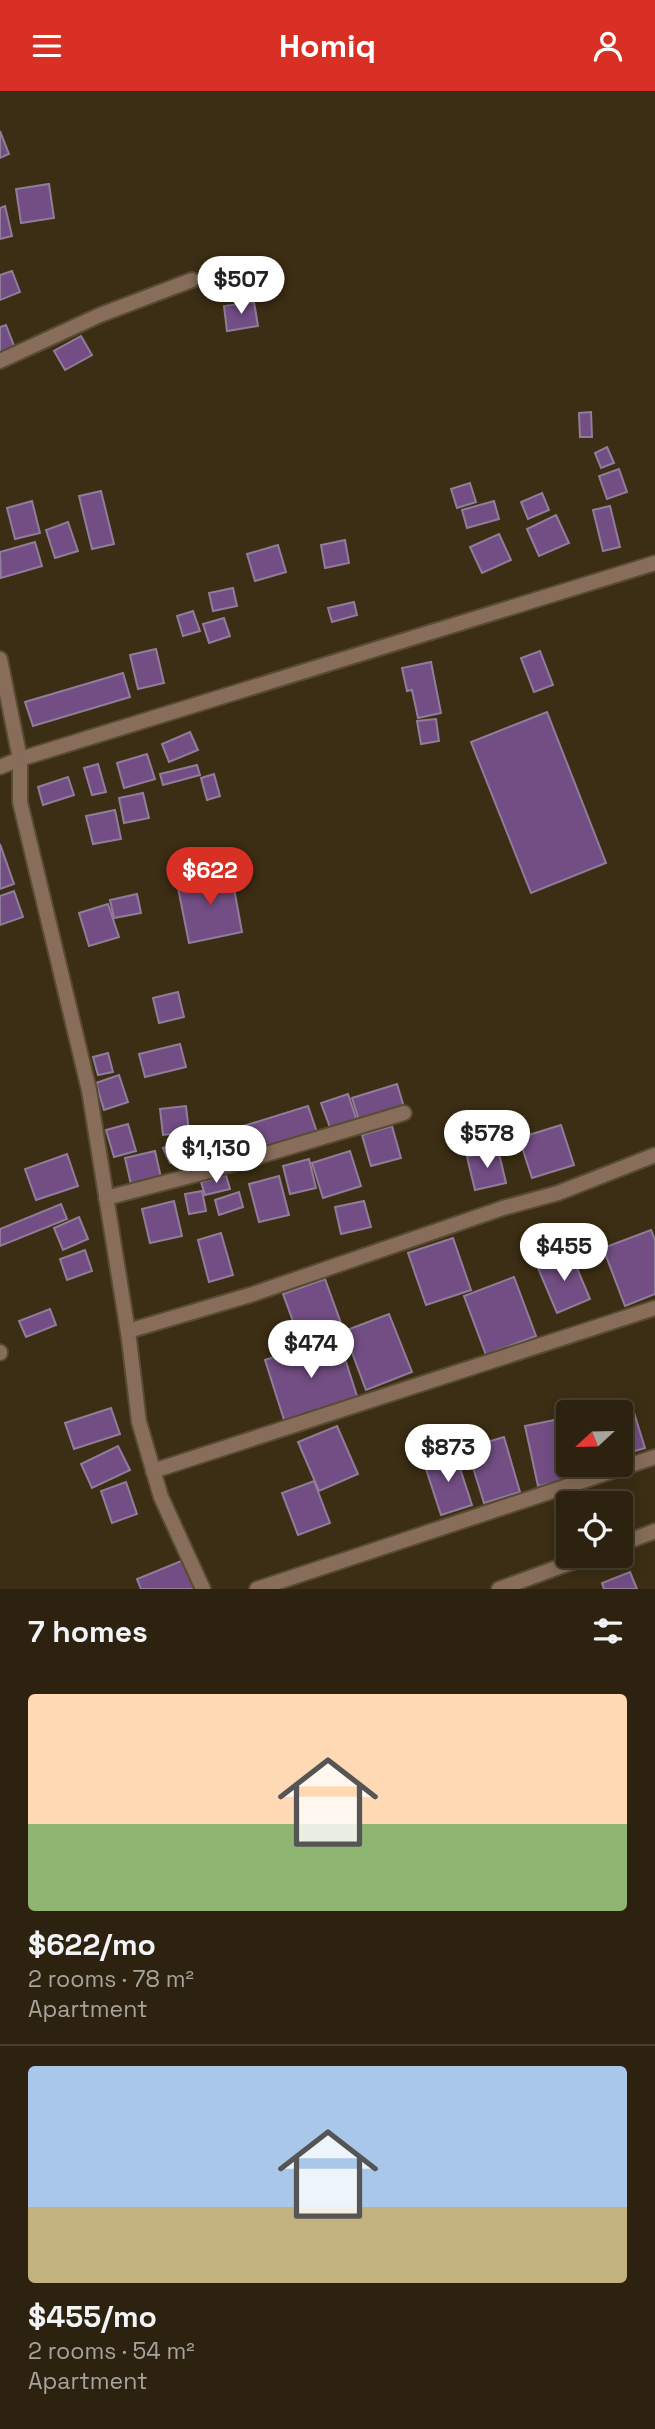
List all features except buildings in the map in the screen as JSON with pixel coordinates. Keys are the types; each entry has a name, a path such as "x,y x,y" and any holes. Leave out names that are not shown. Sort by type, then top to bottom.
{"street":[{"path":"0,361 100,315 192,280"},
{"path":"0,767 655,563"},
{"path":"0,659 20,759 20,802 89,1090 128,1331 139,1422 161,1497 203,1589"},
{"path":"106,1198 209,1171 404,1113"},
{"path":"128,1331 250,1295 503,1208 558,1193 655,1155"},
{"path":"153,1471 655,1308"},
{"path":"257,1589 655,1457"},
{"path":"633,1539 655,1531"},
{"path":"499,1589 556,1568"}]}
